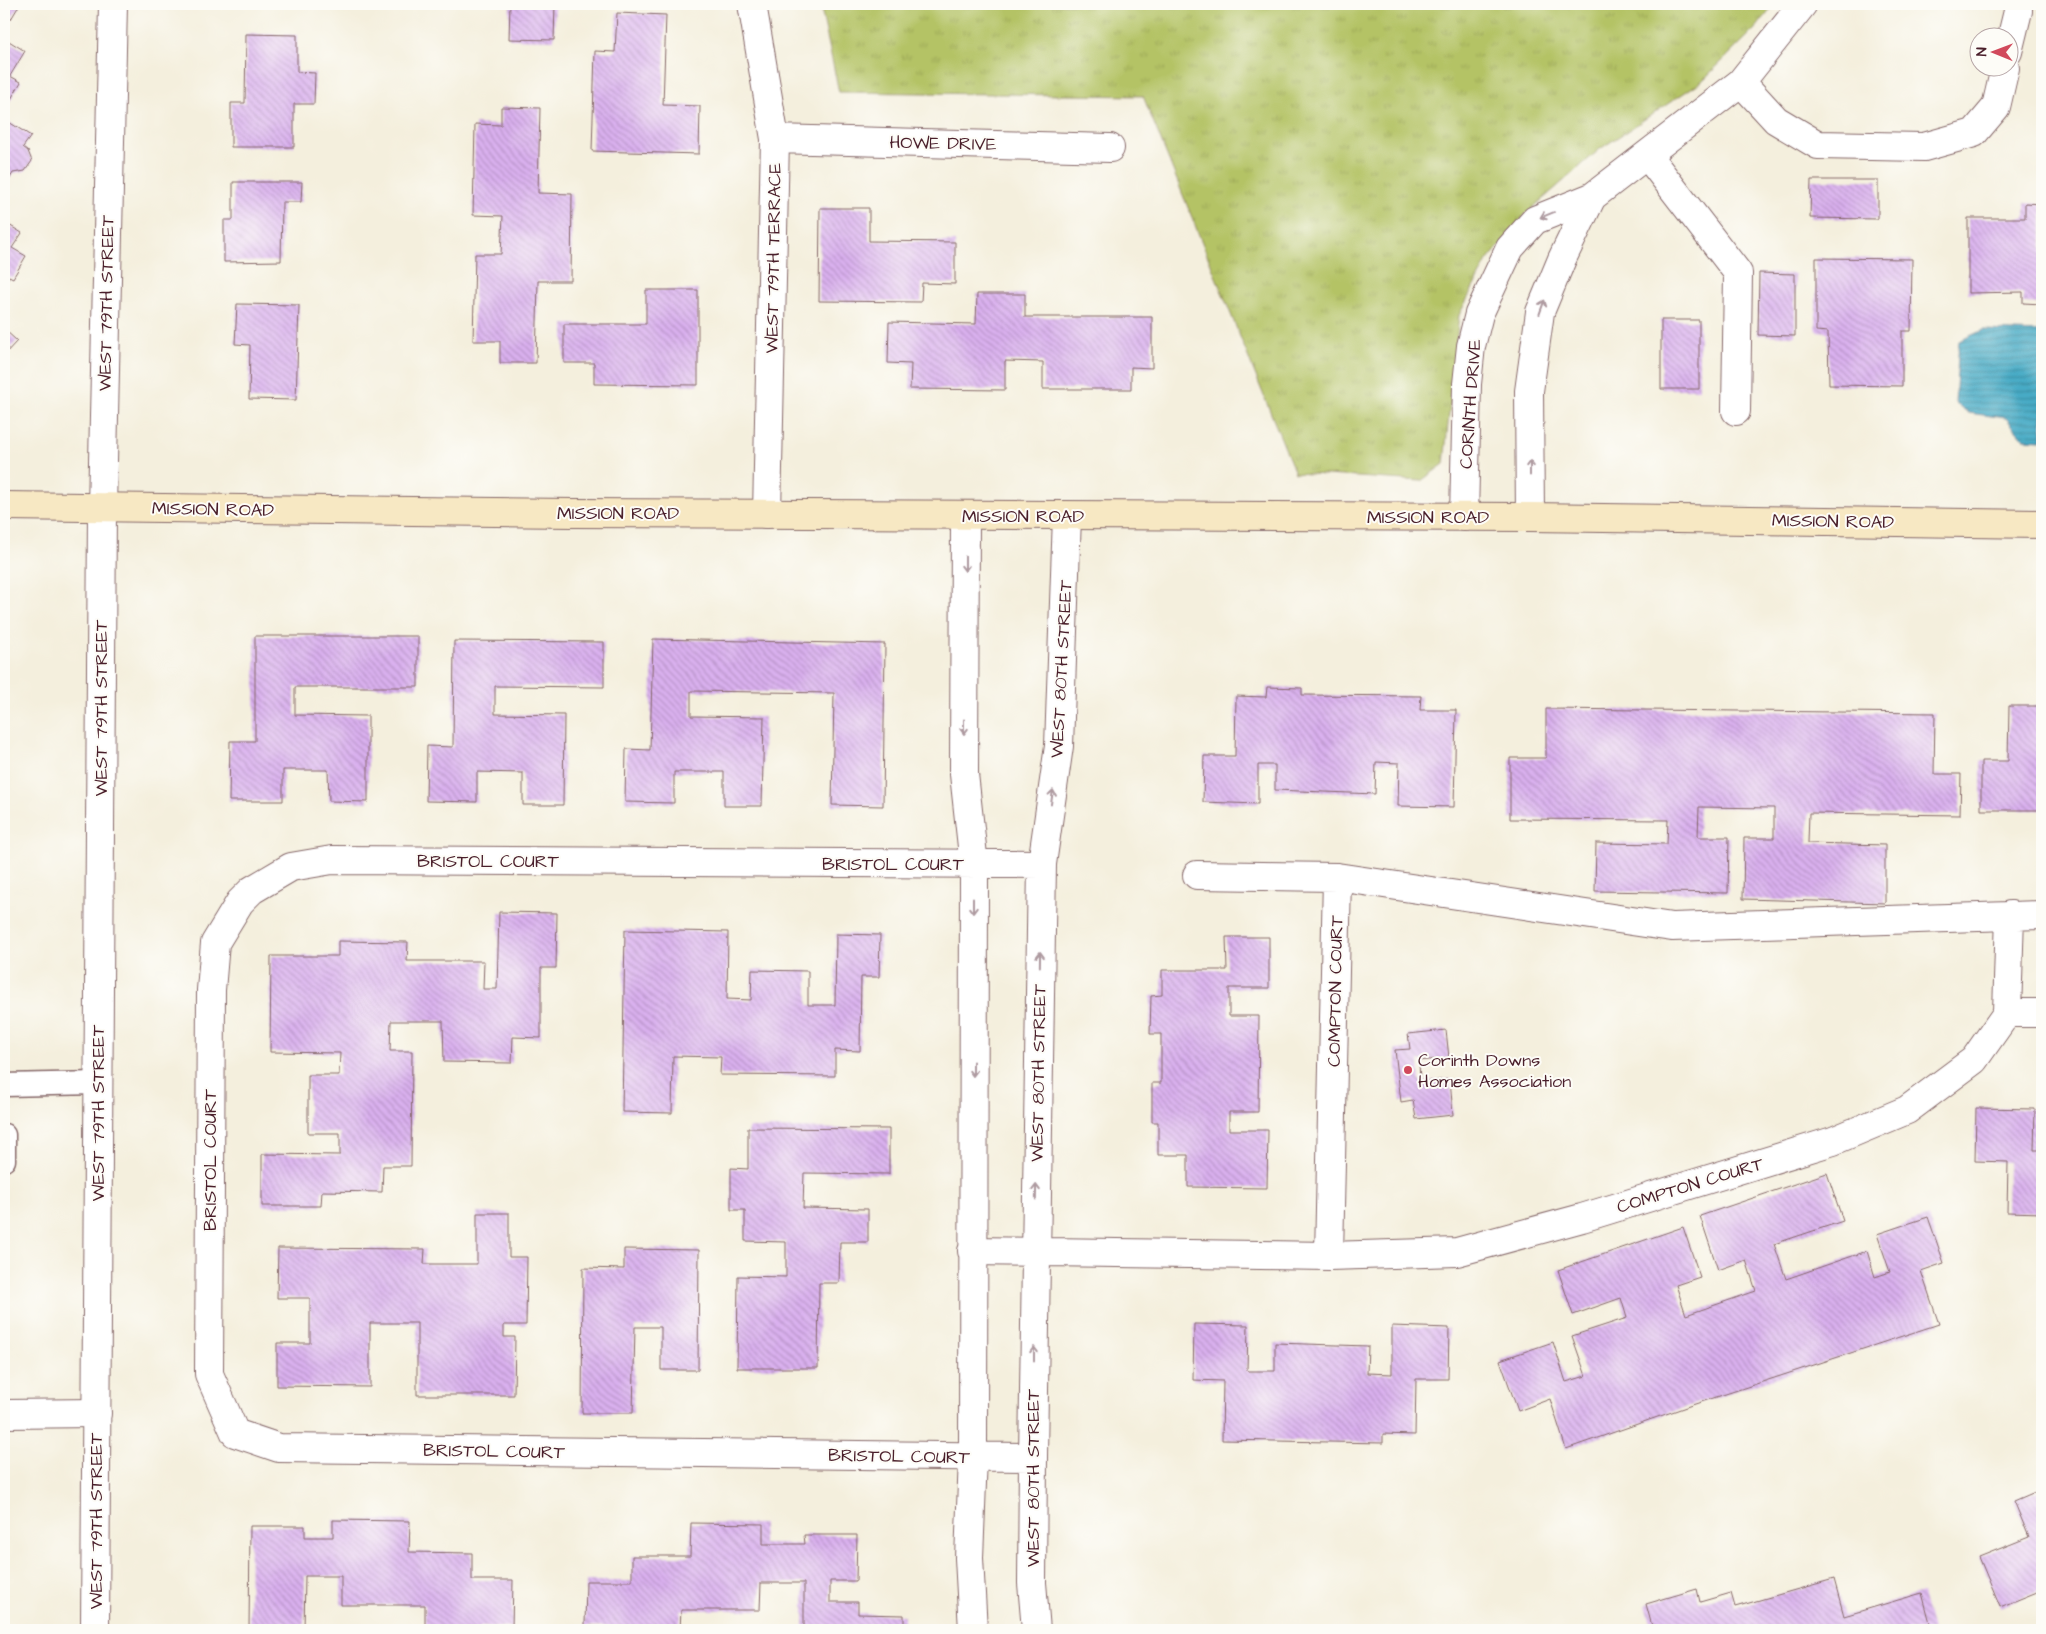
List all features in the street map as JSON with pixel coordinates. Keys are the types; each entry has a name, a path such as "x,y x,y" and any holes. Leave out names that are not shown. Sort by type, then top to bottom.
{"main road":[{"name":"MISSION ROAD","path":"4,506 965,516 1530,517 2042,524"}],"street":[{"name":"WEST 79TH STREET","path":"95,1630 102,508 113,4"},
{"name":"WEST 79TH TERRACE","path":"752,4 775,139 767,514"},
{"name":"CORINTH DRIVE","path":"1464,517 1468,384 1472,346 1479,314 1510,248 1535,220 1592,197 1741,82 1803,4"},
{"path":"2014,28 2018,4"},
{"path":"1741,82 1776,120 1818,145 1924,147 1974,133 1996,107 2003,78"},
{"name":"HOWE DRIVE","path":"775,139 1110,148"},
{"path":"1647,155 1738,273 1736,411"},
{"name":"CORINTH DRIVE","path":"1530,517 1529,391 1540,312 1562,259 1592,197"},
{"path":"965,516 964,774 974,865 973,1457 969,1558 973,1630"},
{"name":"WEST 80TH STREET","path":"1036,1630 1032,1583 1035,1253 1042,864 1059,746 1067,516"},
{"name":"BRISTOL COURT","path":"1033,1457 280,1448 235,1433 209,1374 211,990 215,943 240,902 252,890 291,867 332,860 1042,864"},
{"path":"1196,875 1338,877 1672,927 2042,915"},
{"name":"COMPTON COURT","path":"1329,1256 1338,877"},
{"path":"2010,915 2007,1013 2042,1013"},
{"name":"COMPTON COURT","path":"972,1251 1329,1256 1457,1252 1582,1218 1833,1141 1907,1110 1974,1060 2007,1013"},
{"name":"WEST 79TH STREET","path":"4,1414 97,1412"}],"lane":[{"path":"4,1084 98,1082"},
{"path":"4,1135 4,1160"}],"green space":[{"path":"820,4 1775,4 1756,28 1702,81 1600,149 1527,213 1487,261 1459,315 1444,464 1421,481 1295,473 1143,96 839,92"}],"water":[{"path":"1983,330 2042,332 2042,440 2024,439 2006,418 1969,413 1955,403 1959,341"}],"building":[{"path":"4,4 20,4 11,19 4,15"},
{"path":"510,4 555,4 554,40 509,39"},
{"path":"617,13 666,15 663,105 700,106 699,154 592,151 595,51 615,52"},
{"path":"246,34 297,35 297,72 315,73 314,104 294,104 294,147 231,147 231,103 245,103"},
{"path":"4,38 25,51 10,76 21,82 4,111"},
{"path":"501,107 540,108 538,193 572,194 571,281 538,281 536,363 500,363 500,341 473,341 475,254 501,254 503,216 473,215 475,124 501,125"},
{"path":"4,119 31,136 23,147 28,151 32,161 25,171 13,173 4,188"},
{"path":"1811,180 1878,180 1878,219 1810,218"},
{"path":"233,182 302,182 301,202 282,202 281,261 224,262 224,220 233,220"},
{"path":"2025,203 2042,204 2042,304 2023,303 2023,292 1968,293 1968,218 2025,218"},
{"path":"820,208 869,208 869,241 955,242 955,284 922,283 921,302 819,301"},
{"path":"4,222 22,233 12,248 26,256 13,278 9,276 4,286"},
{"path":"1816,258 1912,259 1911,331 1902,331 1902,386 1829,385 1828,332 1816,331"},
{"path":"1759,273 1795,274 1795,336 1758,335"},
{"path":"646,290 698,290 698,385 594,384 594,363 564,363 564,324 646,324"},
{"path":"977,294 1025,294 1025,317 1152,317 1152,368 1131,367 1131,389 1043,389 1043,362 1005,361 1005,390 910,389 911,364 888,363 889,322 976,324"},
{"path":"237,304 299,305 296,400 249,399 250,345 235,344"},
{"path":"1661,320 1699,320 1699,389 1661,389"},
{"path":"4,329 17,341 4,355"},
{"path":"255,636 418,636 418,687 295,687 295,715 368,716 368,802 329,801 328,770 283,770 283,801 229,801 230,741 255,741"},
{"path":"653,639 885,644 883,806 832,805 834,693 691,691 691,716 764,717 762,806 724,806 724,772 674,772 674,803 625,802 626,749 650,750"},
{"path":"454,641 604,642 604,687 495,686 495,714 564,715 563,805 523,805 523,773 477,772 477,802 426,801 427,746 453,747"},
{"path":"1267,687 1302,688 1302,695 1421,696 1420,710 1456,710 1454,807 1398,806 1399,763 1376,762 1375,794 1275,790 1275,765 1258,765 1258,804 1203,802 1204,756 1235,756 1236,696 1266,697"},
{"path":"2009,706 2042,706 2042,810 1981,810 1981,761 2008,761"},
{"path":"1546,709 1935,713 1934,774 1961,774 1960,815 1809,813 1808,843 1885,845 1885,903 1743,899 1744,838 1774,838 1774,808 1699,807 1698,837 1729,837 1728,893 1595,891 1596,843 1667,844 1668,820 1510,819 1510,758 1546,758"},
{"path":"499,912 557,913 556,968 541,968 541,1038 513,1037 512,1063 444,1062 443,1021 391,1021 390,1051 412,1051 411,1166 383,1166 382,1192 322,1191 321,1206 262,1206 262,1154 340,1155 340,1133 308,1133 308,1075 339,1075 340,1053 270,1052 271,956 338,956 338,941 408,942 407,961 484,961 483,989 497,989"},
{"path":"625,930 728,932 727,999 751,1000 752,970 808,971 808,1005 835,1005 836,934 880,935 879,977 861,977 860,1051 835,1050 835,1076 720,1075 721,1057 673,1056 672,1113 622,1112"},
{"path":"1226,937 1269,937 1269,988 1229,988 1229,1016 1259,1016 1258,1112 1229,1112 1229,1130 1268,1130 1267,1188 1188,1187 1188,1155 1158,1155 1158,1122 1152,1122 1152,1083 1161,1083 1161,1034 1150,1034 1151,996 1162,995 1162,970 1227,970"},
{"name":"Corinth Downs Homes Association","path":"1446,1030 1449,1058 1419,1061 1420,1082 1450,1079 1453,1115 1416,1119 1413,1100 1401,1102 1395,1050 1410,1049 1408,1034"},
{"path":"1976,1108 2035,1109 2034,1150 2042,1150 2042,1213 2007,1212 2008,1162 1975,1161"},
{"path":"748,1128 889,1129 889,1174 804,1173 803,1208 868,1209 868,1242 840,1242 839,1283 819,1283 818,1368 737,1368 738,1276 786,1277 786,1242 745,1241 745,1210 731,1210 731,1168 748,1169"},
{"path":"1827,1173 1843,1221 1774,1244 1786,1279 1867,1251 1875,1277 1890,1272 1877,1234 1928,1217 1944,1263 1921,1271 1939,1324 1689,1406 1566,1449 1550,1399 1518,1411 1500,1360 1553,1342 1566,1382 1586,1376 1572,1336 1627,1318 1621,1298 1573,1315 1558,1270 1683,1227 1700,1277 1676,1285 1686,1315 1756,1291 1746,1260 1718,1270 1700,1216"},
{"path":"477,1213 509,1213 509,1257 527,1257 526,1325 504,1325 504,1337 515,1337 514,1395 417,1395 417,1323 370,1323 370,1387 277,1386 277,1343 310,1343 310,1298 277,1298 278,1248 425,1249 424,1264 477,1264"},
{"path":"624,1249 699,1250 698,1370 661,1370 661,1327 635,1327 633,1413 582,1413 583,1268 624,1269"},
{"path":"1194,1324 1248,1325 1247,1371 1275,1371 1275,1343 1368,1346 1367,1373 1392,1374 1392,1326 1449,1328 1448,1379 1416,1379 1415,1435 1383,1434 1383,1443 1222,1440 1223,1381 1193,1380"},
{"path":"2042,1489 2042,1590 2000,1607 1979,1557 2029,1537 2014,1501"},
{"path":"333,1520 410,1521 409,1552 472,1553 472,1580 513,1580 512,1628 480,1627 480,1630 425,1630 425,1605 341,1605 341,1576 305,1576 304,1630 249,1630 250,1526 305,1526 305,1537 333,1537"},
{"path":"691,1523 763,1524 763,1544 805,1544 804,1535 857,1535 856,1581 830,1581 830,1602 858,1602 858,1614 904,1615 904,1630 804,1630 804,1583 761,1583 760,1610 681,1610 680,1630 616,1630 616,1627 585,1626 586,1581 632,1581 632,1556 690,1556"},
{"path":"1834,1579 1844,1616 1922,1593 1932,1630 1653,1630 1646,1604 1697,1589 1700,1602 1731,1593 1735,1607"}],"place":[{"name":"Corinth Downs Homes Association","path":"1408,1070"}]}
